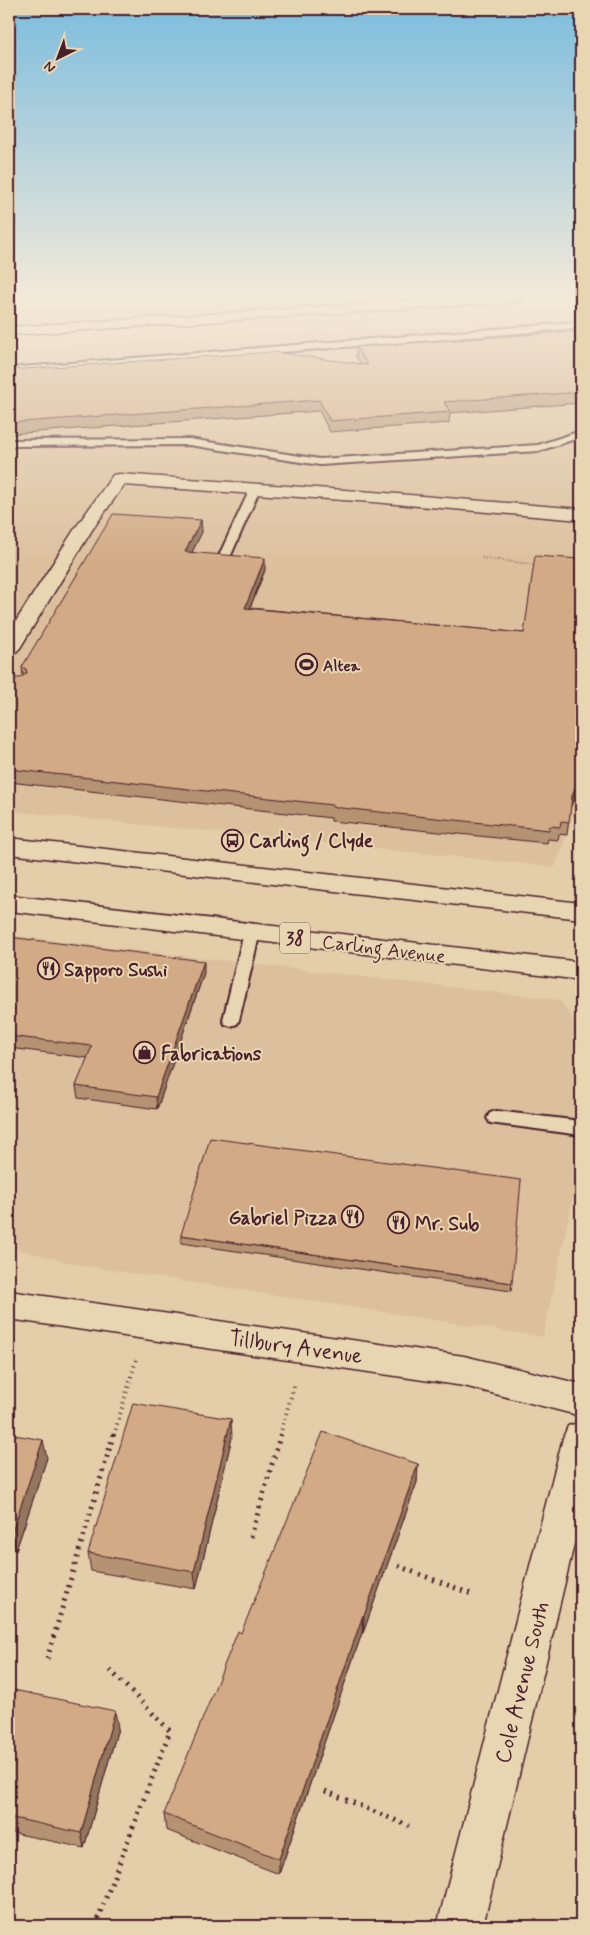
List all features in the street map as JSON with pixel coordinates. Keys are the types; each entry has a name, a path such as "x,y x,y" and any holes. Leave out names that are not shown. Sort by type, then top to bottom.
{"main road":[{"path":"9,648 83,530 119,479 581,516"},
{"path":"9,846 581,911"},
{"name":"Carling Avenue","path":"9,904 581,971"},
{"name":"Tillbury Avenue","path":"9,1305 464,1372 581,1400"},
{"name":"Cole Avenue South","path":"460,1926 581,1438"}],"lane":[{"path":"9,442 189,442 320,462 538,448 581,434"},
{"path":"222,562 255,489"},
{"path":"231,1020 252,932"},
{"path":"496,1118 581,1128"}],"path":[{"path":"482,558 545,566"},
{"path":"48,1659 138,1354"},
{"path":"251,1537 297,1378"},
{"path":"398,1566 474,1594"},
{"path":"95,1926 170,1731 109,1669"},
{"path":"325,1792 409,1826"}],"shaded area":[{"path":"9,388 581,388 581,795 555,867 9,811"},
{"path":"9,935 560,1000 581,1032 581,1161 543,1337 79,1265 9,1247"}],"building":[{"path":"9,388 581,388 581,392 444,402 450,412 330,421 319,400 9,423"},
{"name":"Altea","path":"113,514 201,520 185,552 265,558 245,608 524,633 535,556 581,559 581,771 572,796 569,822 561,821 560,827 550,826 549,830 332,807 332,805 9,769 9,689 16,678 20,678 27,673 26,669 22,667"},
{"path":"9,937 204,961 156,1097 76,1086 92,1046 9,1036"},
{"path":"210,1138 521,1180 512,1283 181,1235"},
{"path":"133,1403 231,1419 194,1572 88,1553"},
{"path":"323,1432 418,1464 363,1615 279,1859 164,1814 238,1631 241,1633"},
{"path":"9,1434 43,1440 12,1532 9,1531"},
{"path":"9,1689 115,1711 81,1833 9,1817"}],"place":[{"name":"Altea","path":"307,665"},
{"name":"Carling / Clyde","path":"233,840"},
{"name":"Sapporo Sushi","path":"48,969"},
{"name":"Fabrications","path":"145,1053"},
{"name":"Gabriel Pizza","path":"353,1217"},
{"name":"Mr. Sub","path":"399,1223"}]}
